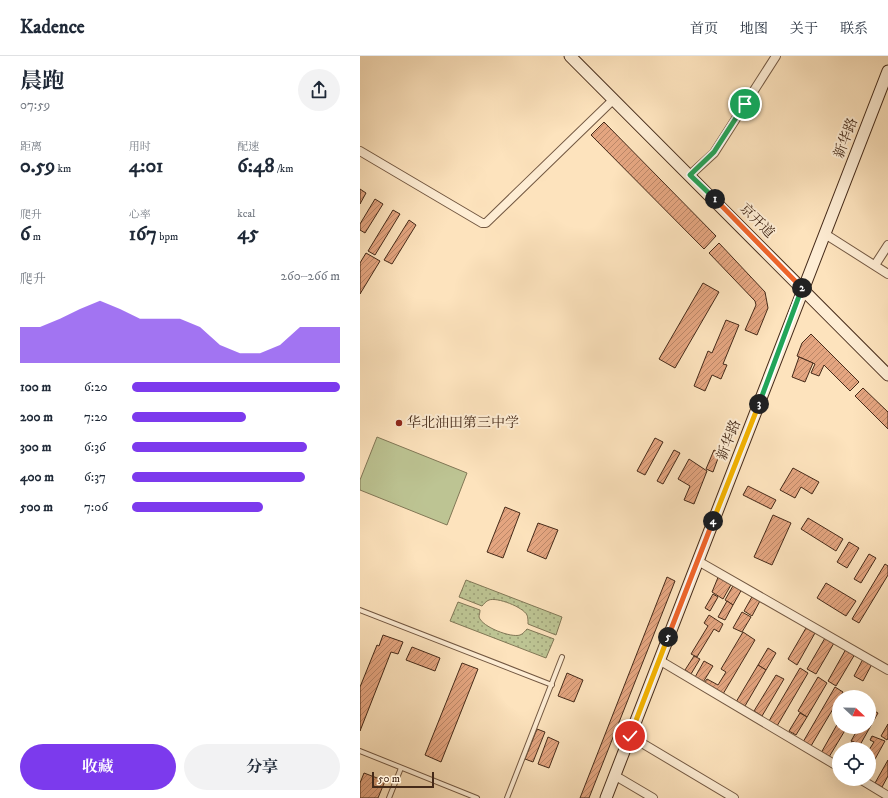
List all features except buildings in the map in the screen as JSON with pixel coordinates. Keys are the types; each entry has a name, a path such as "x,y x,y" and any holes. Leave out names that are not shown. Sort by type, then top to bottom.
{"main road":[{"name":"京开道","path":"570,56 888,375"},
{"name":"新华路","path":"606,798 888,71"}],"street":[{"path":"690,175 714,152 776,56"},
{"path":"360,151 482,224 486,223 614,99"},
{"path":"825,234 888,274"},
{"path":"875,265 888,246"},
{"path":"698,561 888,670"},
{"path":"659,660 832,762"},
{"path":"630,736 734,798"},
{"path":"614,776 653,798"},
{"path":"872,786 888,796"}],"lane":[{"path":"360,610 552,685"},
{"path":"507,798 562,658"},
{"path":"360,751 477,798"},
{"path":"389,798 401,768"}],"green space":[{"path":"377,437 467,473 447,525 360,490 360,480"},
{"path":"466,580 562,617 556,635 528,624 525,612 510,603 493,599 488,600 482,606 459,597"},
{"path":"458,602 480,610 479,617 481,621 497,631 510,635 521,635 527,629 554,639 546,658 450,621"}],"place":[{"name":"华北油田第三中学","path":"399,423"}],"route":[{"path":"630,736 803,289 690,175 714,152 745,104"}]}
